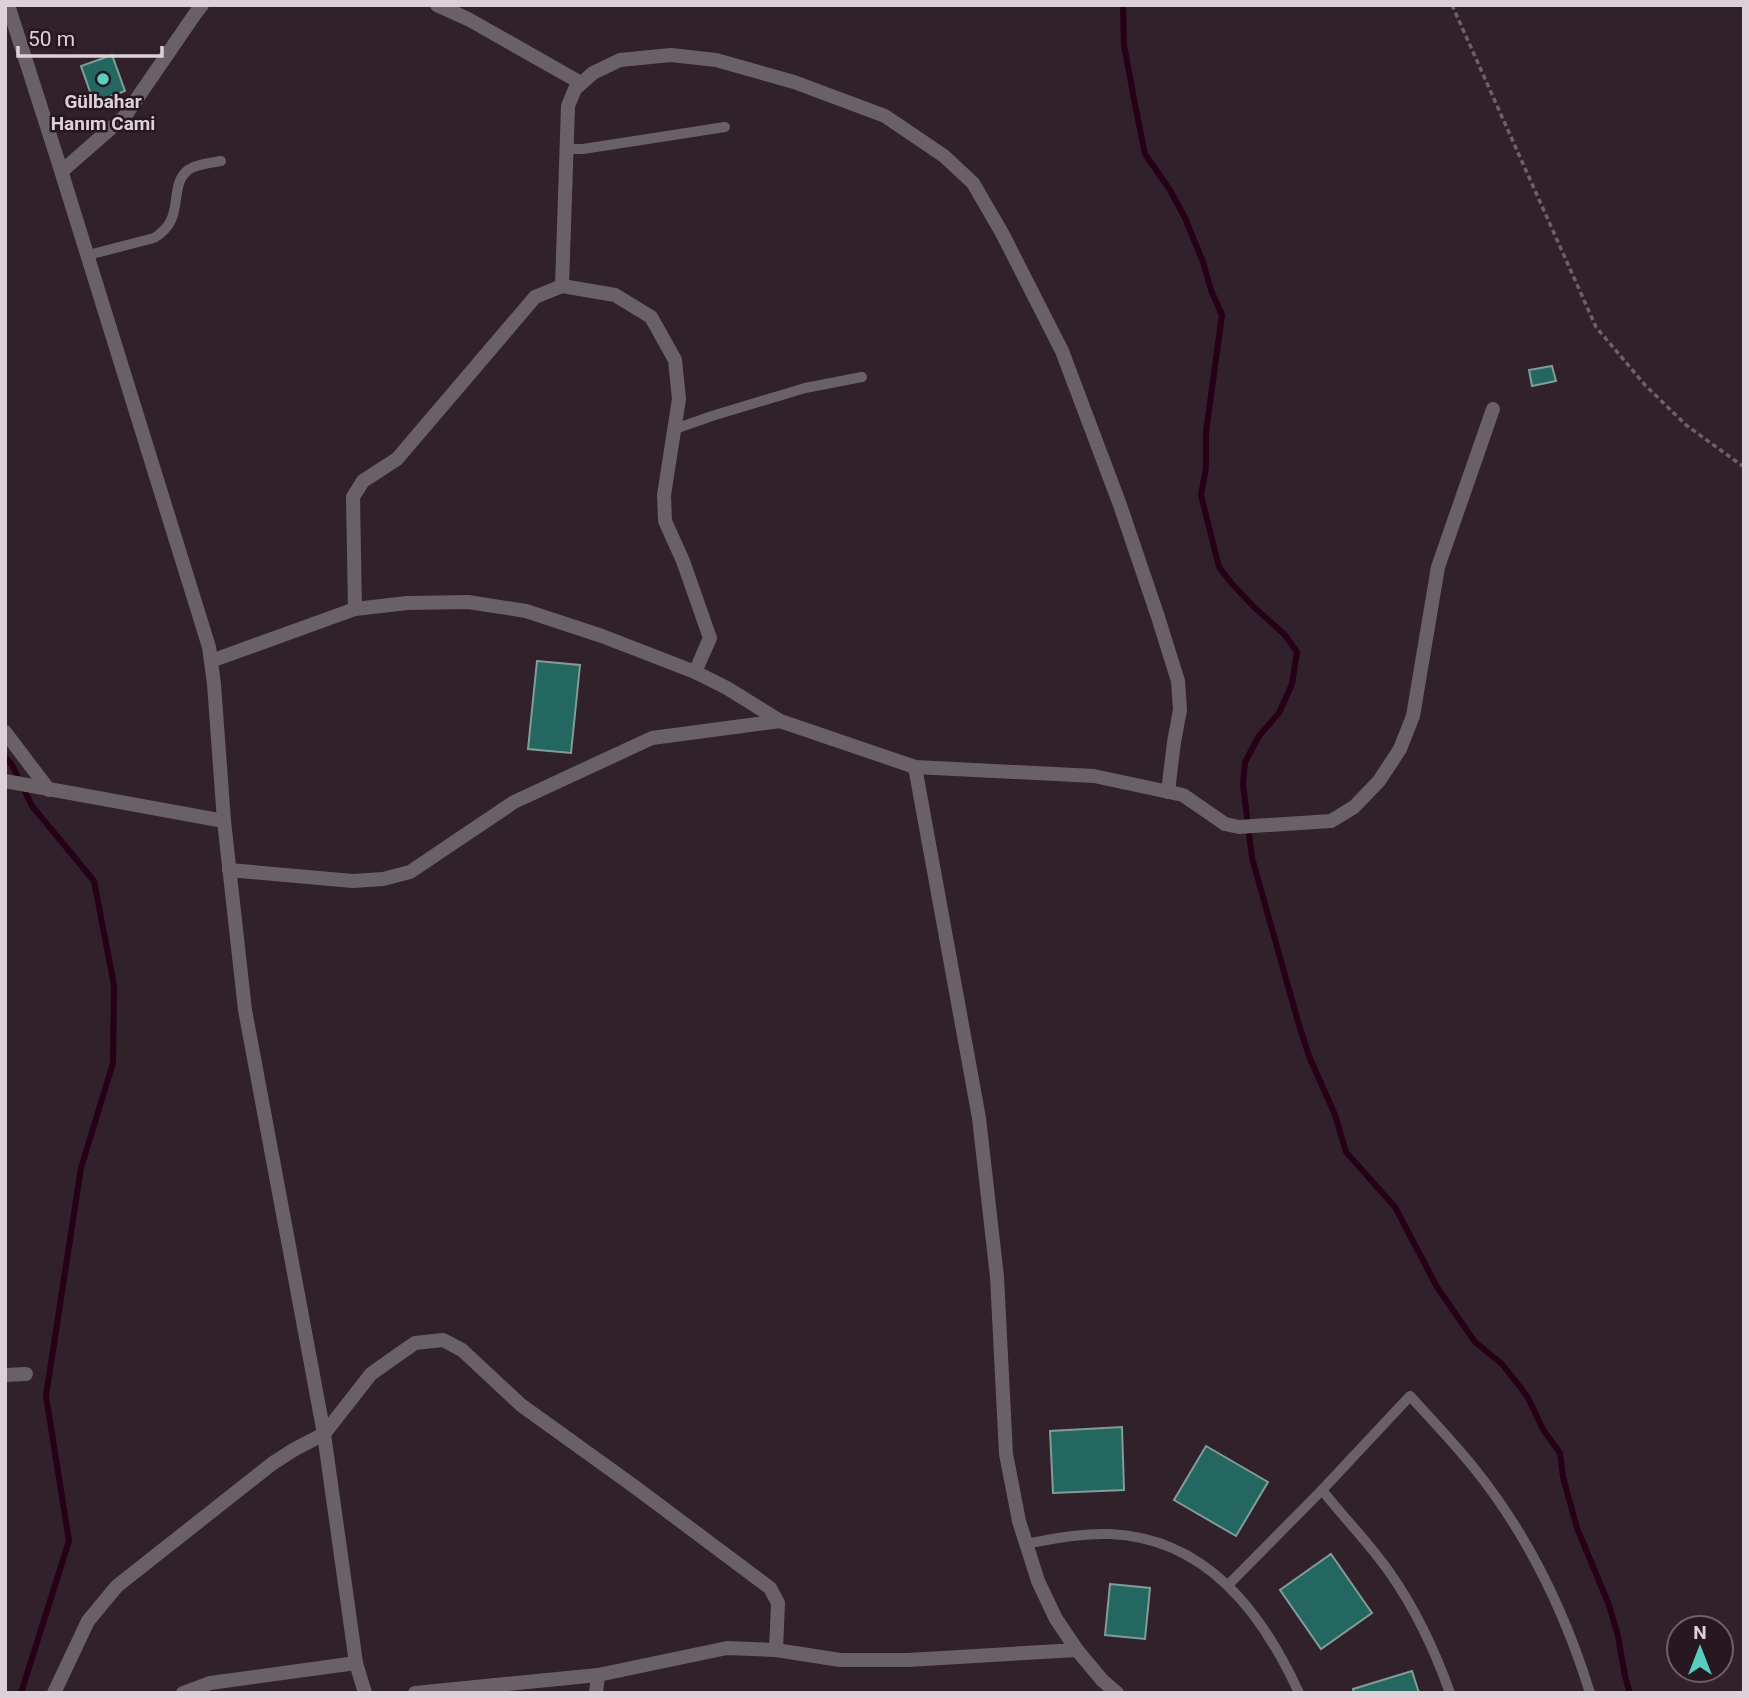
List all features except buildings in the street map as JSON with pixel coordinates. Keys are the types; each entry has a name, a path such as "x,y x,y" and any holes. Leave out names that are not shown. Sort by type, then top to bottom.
{"street":[{"path":"8,5 209,647 224,821 245,1010 324,1434 356,1663 365,1693"},
{"path":"62,171 125,117 202,5"},
{"path":"437,5 468,19 581,83"},
{"path":"562,286 568,106 575,89 581,83 593,73 620,60 671,55 716,60 794,82 885,117 944,156 973,183 1002,233 1062,351 1120,505 1178,681 1180,710 1168,792"},
{"path":"355,609 353,496 363,481 397,459 535,298 562,286 615,295 651,317 675,360 679,399 664,495 665,521 683,561 710,638 695,672"},
{"path":"211,661 355,609 407,603 468,602 526,611 602,636 695,672 727,688 780,721 915,767 1094,776 1183,795 1225,824 1240,827 1331,821 1354,807 1378,781 1400,749 1413,716 1438,567 1493,409"},
{"path":"229,870 353,881 383,879 410,873 514,802 652,737 780,721"},
{"path":"5,732 43,789"},
{"path":"915,767 979,1118 997,1277 1006,1454 1012,1488 1025,1544 1038,1581 1056,1619 1077,1650 1102,1680 1117,1693"},
{"path":"6,781 224,821"},
{"path":"54,1693 88,1620 117,1586 273,1463 324,1434 371,1374 415,1343 443,1339 462,1350 520,1405 771,1588 778,1603 776,1650"},
{"path":"5,1375 26,1374"},
{"path":"415,1693 598,1675 727,1648 776,1650 840,1660 908,1660 1077,1650"},
{"path":"183,1693 209,1683 356,1663"},
{"path":"596,1693 598,1675"}],"lane":[{"path":"567,149 583,149 725,127"},
{"path":"88,255 162,234 172,221 179,183 187,171 220,161"},
{"path":"675,429 805,388 862,377"},
{"path":"1228,1585 1322,1490 1409,1396 1476,1470 1518,1529 1563,1617 1590,1693"},
{"path":"1322,1490 1389,1571 1433,1650 1450,1693"},
{"path":"1025,1544 1090,1534 1111,1534 1132,1536 1168,1546 1185,1554 1228,1585 1244,1601 1271,1640 1299,1693"}],"path":[{"path":"1452,5 1596,327 1645,385 1686,425 1744,467"}],"waterway":[{"path":"1123,5 1124,45 1145,154 1170,190 1185,218 1222,315 1206,432 1206,468 1201,495 1219,567 1255,608 1285,635 1297,652 1292,684 1279,713 1259,736 1245,762 1243,784 1252,858 1299,1025 1309,1056 1335,1115 1346,1152 1395,1207 1437,1287 1475,1342 1502,1364 1527,1396 1544,1431 1560,1453 1563,1477 1577,1528 1609,1605 1630,1693"},
{"path":"5,757 12,765 32,806 94,881 114,985 113,1063 81,1168 46,1396 69,1541 21,1693"}],"place":[{"name":"Gülbahar Hanım Cami","path":"103,79"}]}
